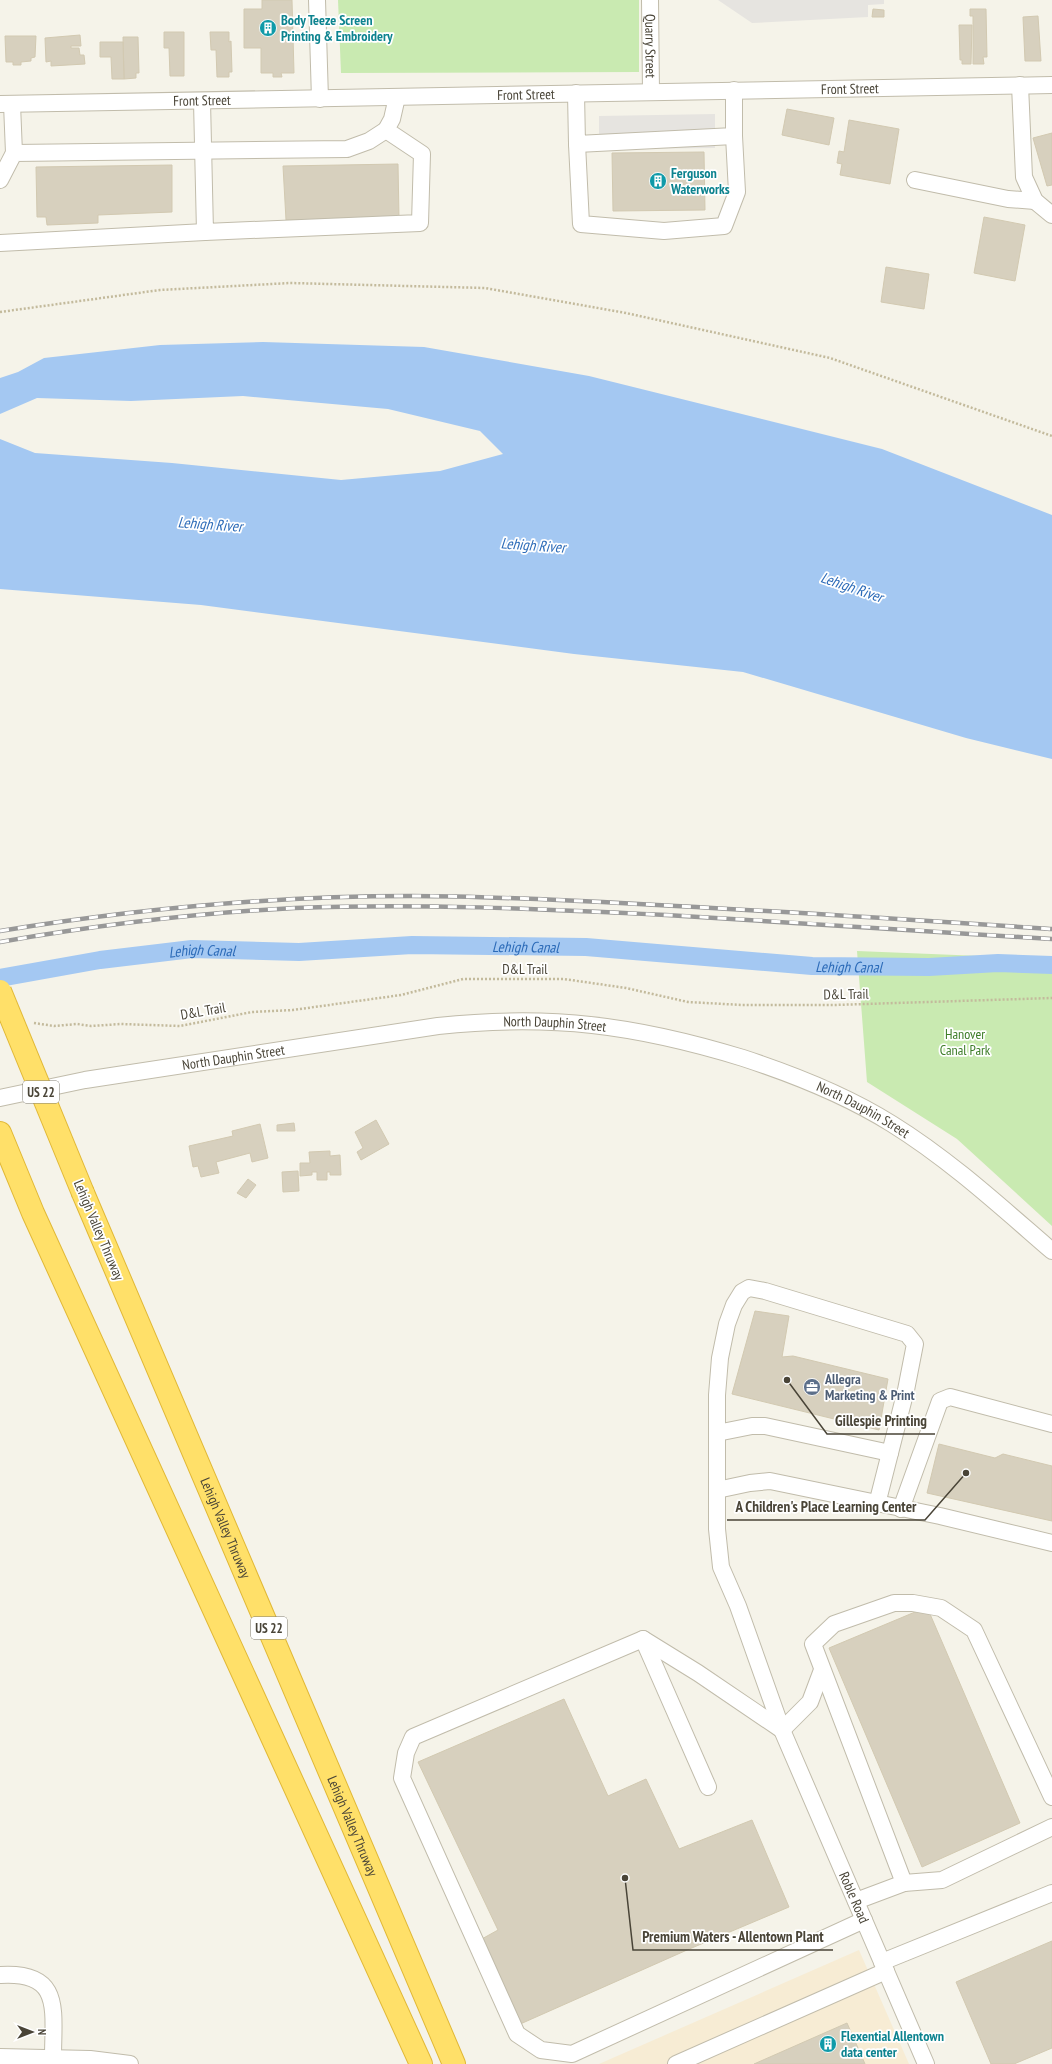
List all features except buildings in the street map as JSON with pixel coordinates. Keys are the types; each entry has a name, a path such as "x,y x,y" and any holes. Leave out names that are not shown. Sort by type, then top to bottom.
{"highway":[{"name":"Lehigh Valley Thruway","path":"0,991 83,1193 454,2064"},
{"path":"0,1133 33,1214 420,2064"}],"street":[{"path":"317,0 320,99"},
{"name":"Quarry Street","path":"650,0 651,92"},
{"path":"1020,85 1024,177 1035,201 1052,215"},
{"name":"Front Street","path":"6,104 1052,85"},
{"path":"576,93 581,224 664,231 724,226 737,192 734,136 734,90"},
{"path":"14,153 347,148 369,141 386,130 392,119 397,97"},
{"path":"202,101 205,232"},
{"path":"0,180 14,153 6,104"},
{"path":"0,243 205,232 420,223 422,154 386,130"},
{"path":"577,144 734,136"},
{"path":"915,180 1008,199 1035,201"},
{"name":"North Dauphin Street","path":"0,1098 85,1080 438,1026 481,1021 524,1020 609,1026 655,1034 701,1045 772,1067 828,1089 860,1105 923,1144 972,1182 1052,1251"},
{"name":"Roble Road","path":"890,1453 906,1390 915,1344 907,1334 749,1288 742,1292 734,1305 723,1345 720,1358 717,1395 717,1528 721,1567 738,1606 782,1730 926,2064"},
{"path":"901,1509 940,1401 950,1397 1052,1424"},
{"path":"717,1432 752,1426 765,1426 890,1453 877,1504"},
{"path":"717,1490 750,1483 770,1481 1052,1542"},
{"path":"904,1883 813,1644 834,1624 894,1603 913,1603 941,1608 974,1630 1052,1797"},
{"path":"643,1639 698,1673 782,1730 810,1702 822,1670"},
{"path":"643,1639 708,1786"},
{"path":"643,1639 413,1737 406,1753 402,1778 517,2034 541,2050 572,2054 864,1920"},
{"path":"856,1901 904,1883 942,1880 1052,1827"},
{"path":"676,2064 884,1967 1052,1893"},
{"path":"0,1975 25,1975 35,1978 46,1988 52,2009 53,2058"},
{"path":"0,2057 104,2060 130,2064"}],"path":[{"path":"0,312 160,290 290,283 484,288 626,312 830,358 1052,436"},
{"name":"D&L Trail","path":"32,1023 54,1026 121,1024 180,1026 252,1012 293,1010 401,995 463,979 564,979 626,988 688,1002 742,1005 834,1005 1052,998"}],"shaded area":[{"path":"718,0 884,0 884,4 868,5 868,17 752,23"},
{"path":"715,114 715,148 599,149 599,116"},
{"path":"859,1950 909,2064 599,2064"}],"green space":[{"path":"338,0 639,0 639,72 341,73"},
{"name":"Hanover Canal Park","path":"857,951 1052,959 1052,1226 957,1139 867,1082"}],"water":[{"name":"Lehigh River","path":"263,342 424,347 589,376 882,449 1052,515 1052,759 966,738 743,672 574,654 201,605 0,589 0,439 35,453 172,463 341,480 440,471 503,454 480,431 388,409 243,396 131,401 37,398 0,414 0,378 18,372 44,358 160,345"}],"waterway":[{"name":"Lehigh Canal","path":"0,978 100,960 192,949 299,952 412,945 586,947 812,966 929,967 998,963 1052,965"}],"railway":[{"path":"0,931 102,916 205,905 308,898 411,896 496,897 1052,929"},
{"path":"0,942 74,930 184,916 295,908 387,906 434,906 666,915 1052,939"}],"place":[{"name":"Body Teeze Screen Printing & Embroidery","path":"268,28"},
{"name":"Ferguson Waterworks","path":"658,181"},
{"name":"Gillespie Printing","path":"787,1380"},
{"name":"Allegra Marketing & Print","path":"812,1387"},
{"name":"A Children's Place Learning Center","path":"966,1473"},
{"name":"Premium Waters - Allentown Plant","path":"625,1878"},
{"name":"Flexential Allentown data center","path":"828,2044"}]}
